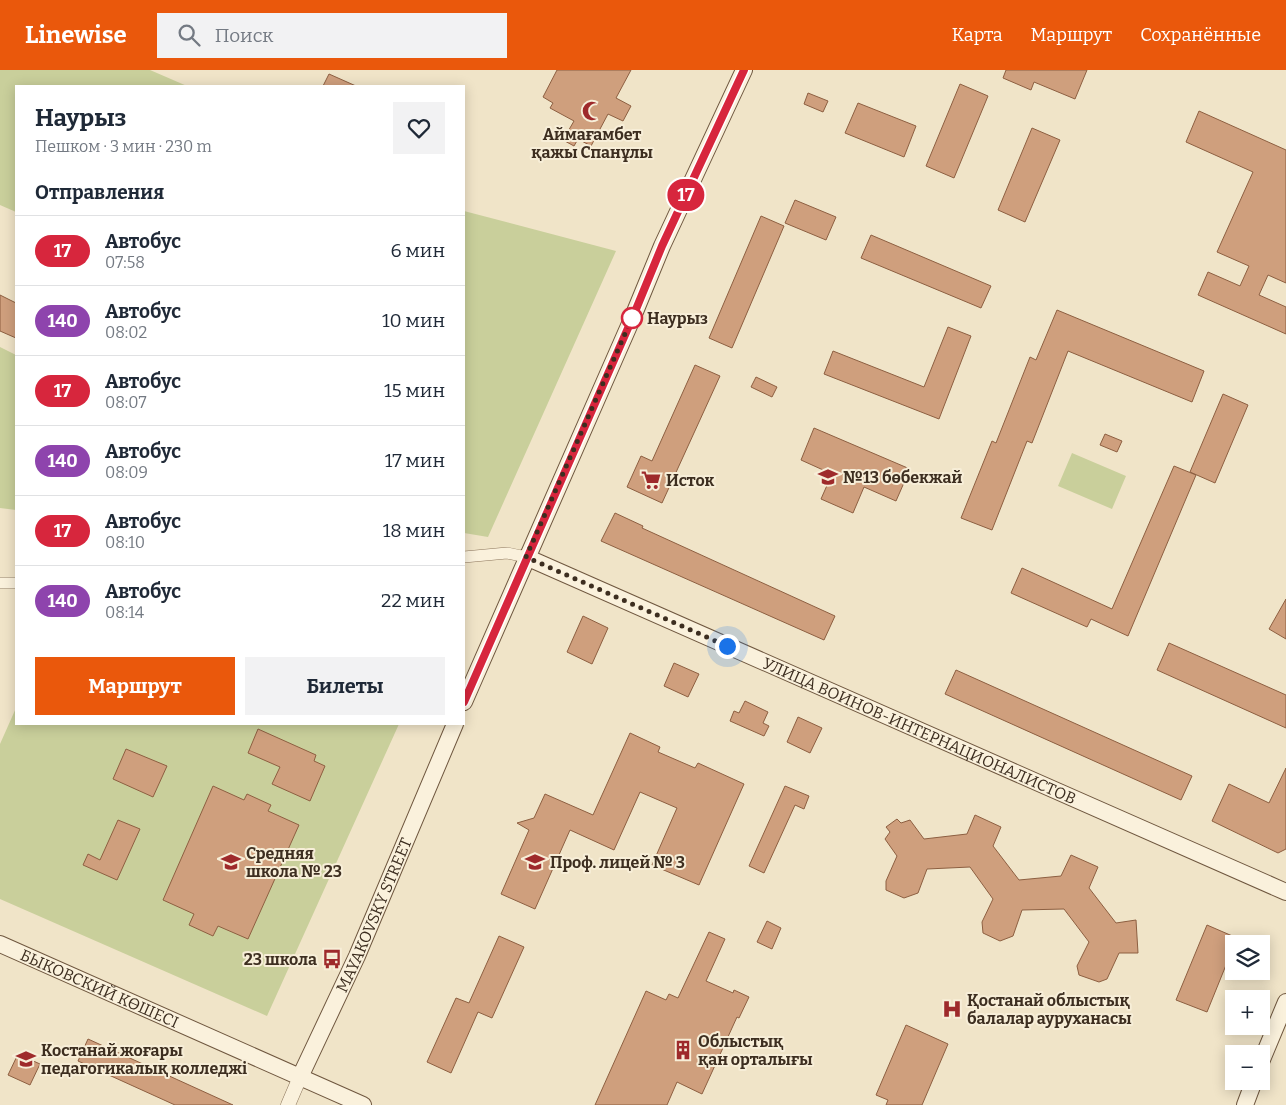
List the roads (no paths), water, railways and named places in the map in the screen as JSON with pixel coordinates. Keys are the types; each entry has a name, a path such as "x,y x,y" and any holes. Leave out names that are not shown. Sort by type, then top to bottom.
{"main road":[{"path":"465,700 632,319 662,246 744,70"},
{"name":"УЛИЦА ВОИНОВ-ИНТЕРНАЦИОНАЛИСТОВ","path":"526,557 1286,892"},
{"name":"MAYAKOVSKY STREET","path":"300,1077 357,956 455,725"},
{"name":"БЫКОВСКИЙ КӨШЕСІ","path":"0,944 363,1105"},
{"path":"1268,1045 1286,1002"},
{"path":"1245,1105 1251,1090"}],"street":[{"path":"465,557 507,553 526,557"},
{"path":"0,582 15,583"},
{"name":"MAYAKOVSKY STREET","path":"288,1105 300,1077"}],"place":[{"name":"Аймағамбет қажы Спанұлы","path":"592,111"},
{"name":"Наурыз","path":"632,318"},
{"name":"№13 бөбекжай","path":"828,477"},
{"name":"Исток","path":"651,480"},
{"name":"Средняя школа № 23","path":"231,862"},
{"name":"Проф. лицей № 3","path":"535,862"},
{"name":"23 школа","path":"332,959"},
{"name":"Қостанай облыстық балалар ауруханасы","path":"952,1009"},
{"name":"Облыстық қан орталығы","path":"683,1050"},
{"name":"Костанай жоғары педагогикалық колледжі","path":"26,1059"}]}
